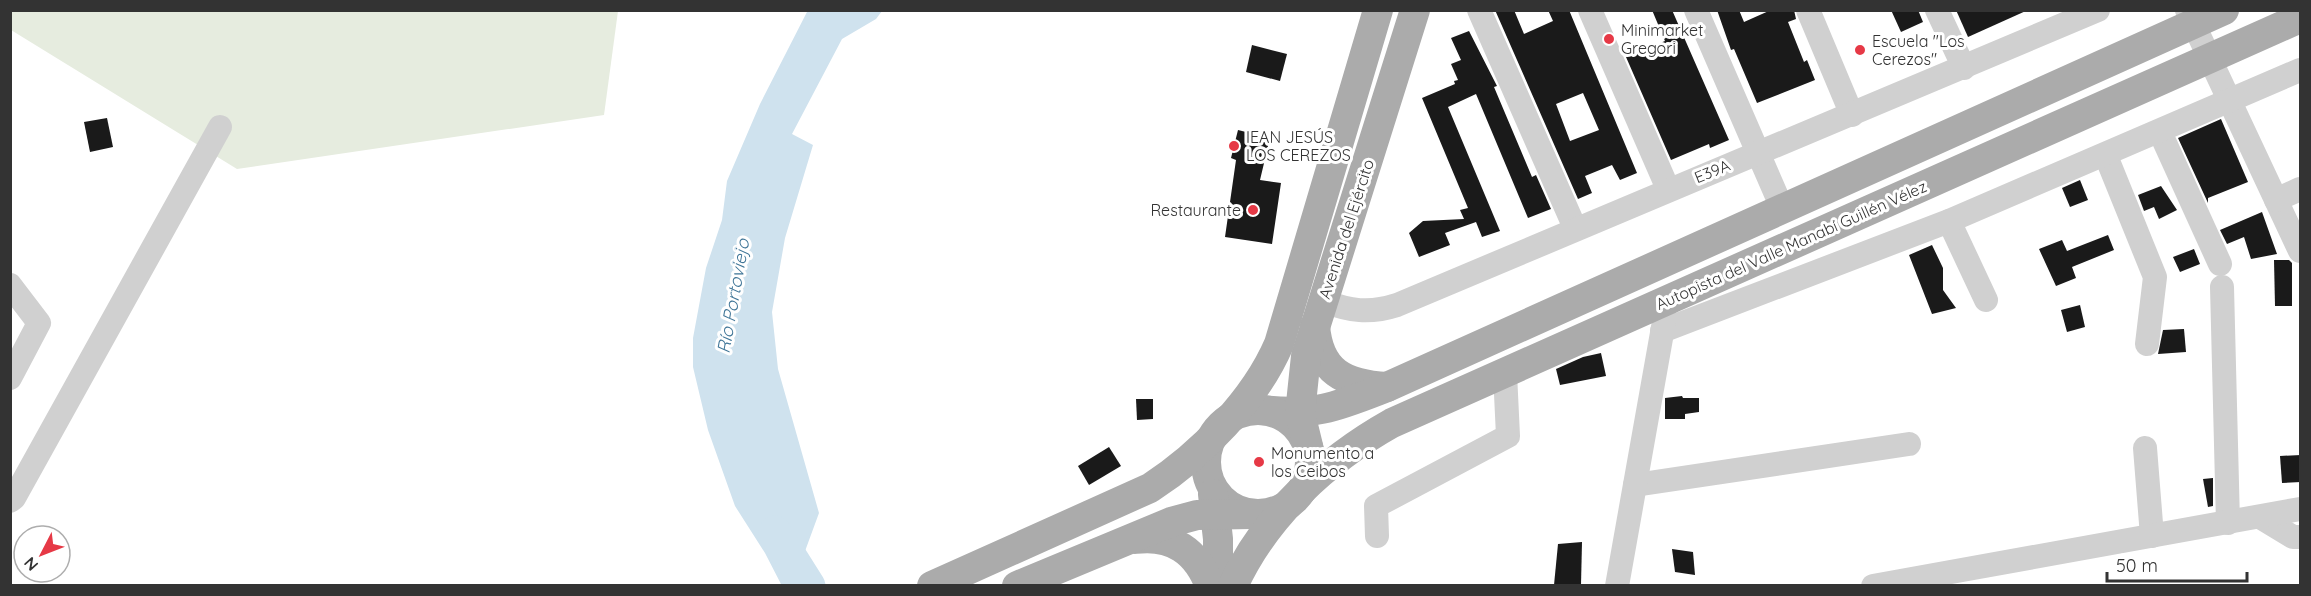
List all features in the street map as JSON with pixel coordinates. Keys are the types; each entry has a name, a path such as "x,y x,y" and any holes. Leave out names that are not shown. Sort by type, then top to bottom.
{"main road":[{"name":"Avenida del Ejército","path":"1222,424 1249,397 1271,362 1279,344 1378,10"},
{"name":"Avenida del Ejército","path":"1309,450 1300,413 1303,376 1319,314 1415,10"},
{"path":"932,585 1150,488 1179,469 1222,424 1234,415 1263,410 1300,413 1335,406 1387,387 1782,208 2190,17 2224,10"},
{"name":"Autopista del Valle Manabí Guillén Vélez","path":"1297,497 1324,469 1363,440 1392,423 2301,18"},
{"path":"1319,314 1320,351 1335,373 1359,385 1387,387"},
{"path":"1233,585 1257,542 1297,497 1306,483 1310,466 1309,450 1297,427 1276,413 1263,410"},
{"path":"1218,585 1216,514 1208,477 1208,449 1222,424"},
{"path":"1208,477 1228,504 1249,513 1260,514"},
{"path":"1017,585 1171,522 1197,515 1274,512 1297,497"},
{"path":"1118,543 1155,538 1171,541 1185,548 1196,559 1210,585"}],"street":[{"path":"1479,10 1575,228"},
{"path":"1590,10 1668,189"},
{"path":"1696,10 1782,208"},
{"path":"1808,10 1852,115"},
{"path":"1937,10 1964,68"},
{"name":"E39A","path":"1319,314 1379,311 1668,189 1964,68 2067,16 2098,10"},
{"path":"2190,17 2301,251"},
{"path":"1662,331 1949,221 2106,156 2301,70"},
{"path":"10,501 20,488 220,127"},
{"path":"2160,132 2221,275 2228,523"},
{"path":"2106,156 2155,277 2147,344"},
{"path":"2276,200 2301,189"},
{"path":"1949,221 1986,300"},
{"path":"10,285 39,323 10,378"},
{"path":"1617,585 1668,300"},
{"path":"1377,536 1376,506 1508,436 1505,373"},
{"path":"1635,485 1909,444"},
{"path":"2145,448 2152,536"},
{"path":"1873,585 2301,509"},
{"path":"2260,517 2293,537 2301,537"}],"shaded area":[{"path":"10,11 618,11 604,115 237,169 11,30"}],"water":[{"path":"808,10 882,11 876,19 842,39 792,134 813,145 785,238 772,312 778,369 819,513 797,573 803,585 782,586 765,553 735,506 708,430 693,367 693,338 706,268 722,220 727,181 760,104"}],"building":[{"path":"1495,10 1514,10 1524,34 1553,21 1548,10 1569,10 1637,173 1620,180 1612,165 1585,176 1592,193 1578,199","holes":["1583,93 1599,130 1570,141 1556,104"]},
{"path":"1652,10 1672,10 1729,140 1710,148 1709,144 1671,160 1626,57 1665,41"},
{"path":"1717,10 1739,10 1744,22 1771,10 1794,10 1796,19 1788,22 1804,62 1807,60 1815,80 1757,103 1734,49 1731,50"},
{"path":"1891,10 1918,10 1923,22 1901,32"},
{"path":"1956,10 2028,10 1968,37"},
{"path":"1469,31 1497,86 1494,87 1532,177 1536,175 1551,209 1528,218 1476,94 1448,107 1500,231 1482,237 1476,222 1445,233 1450,245 1419,257 1409,233 1423,221 1464,219 1460,210 1468,208 1422,98 1455,84 1454,81 1458,80 1451,64 1461,60 1451,38"},
{"path":"1252,45 1287,54 1280,81 1246,72"},
{"path":"107,118 113,147 90,152 84,122"},
{"path":"2221,119 2248,182 2208,198 2208,203 2178,138"},
{"name":"Restaurante","path":"1238,130 1270,138 1260,180 1281,183 1272,244 1225,237 1236,160 1231,158"},
{"path":"2080,180 2088,200 2070,207 2062,188"},
{"path":"2161,186 2177,210 2159,219 2154,207 2144,211 2138,195"},
{"path":"2262,212 2277,254 2251,259 2244,237 2227,244 2220,230"},
{"path":"2108,235 2114,250 2072,267 2076,278 2056,286 2039,249 2062,240 2067,251"},
{"path":"1932,245 1943,268 1943,290 1956,308 1932,314 1909,255"},
{"path":"2194,249 2200,264 2180,272 2173,257"},
{"path":"2274,260 2289,260 2292,263 2292,306 2275,306"},
{"path":"2080,305 2085,327 2067,332 2061,310"},
{"path":"2184,329 2186,352 2158,354 2163,330"},
{"path":"1601,353 1606,376 1560,385 1556,369 1583,357"},
{"path":"1682,396 1683,398 1699,398 1699,412 1685,414 1685,419 1665,419 1665,398"},
{"path":"1136,399 1153,399 1153,419 1137,420"},
{"path":"1109,447 1121,466 1089,485 1078,466"},
{"path":"2301,455 2301,482 2282,483 2280,456"},
{"path":"2213,478 2213,506 2208,507 2203,479"},
{"path":"1582,542 1581,585 1554,585 1558,544"},
{"path":"1672,549 1693,552 1695,575 1675,572"}],"waterway":[{"name":"Río Portoviejo","path":"775,532 809,586"}],"place":[{"name":"Minimarket Gregori","path":"1609,39"},
{"name":"Escuela \"Los Cerezos\"","path":"1860,50"},
{"name":"IEAN JESÚS LOS CEREZOS","path":"1234,146"},
{"name":"Restaurante","path":"1253,210"},
{"name":"Monumento a los Ceibos","path":"1259,462"}]}
